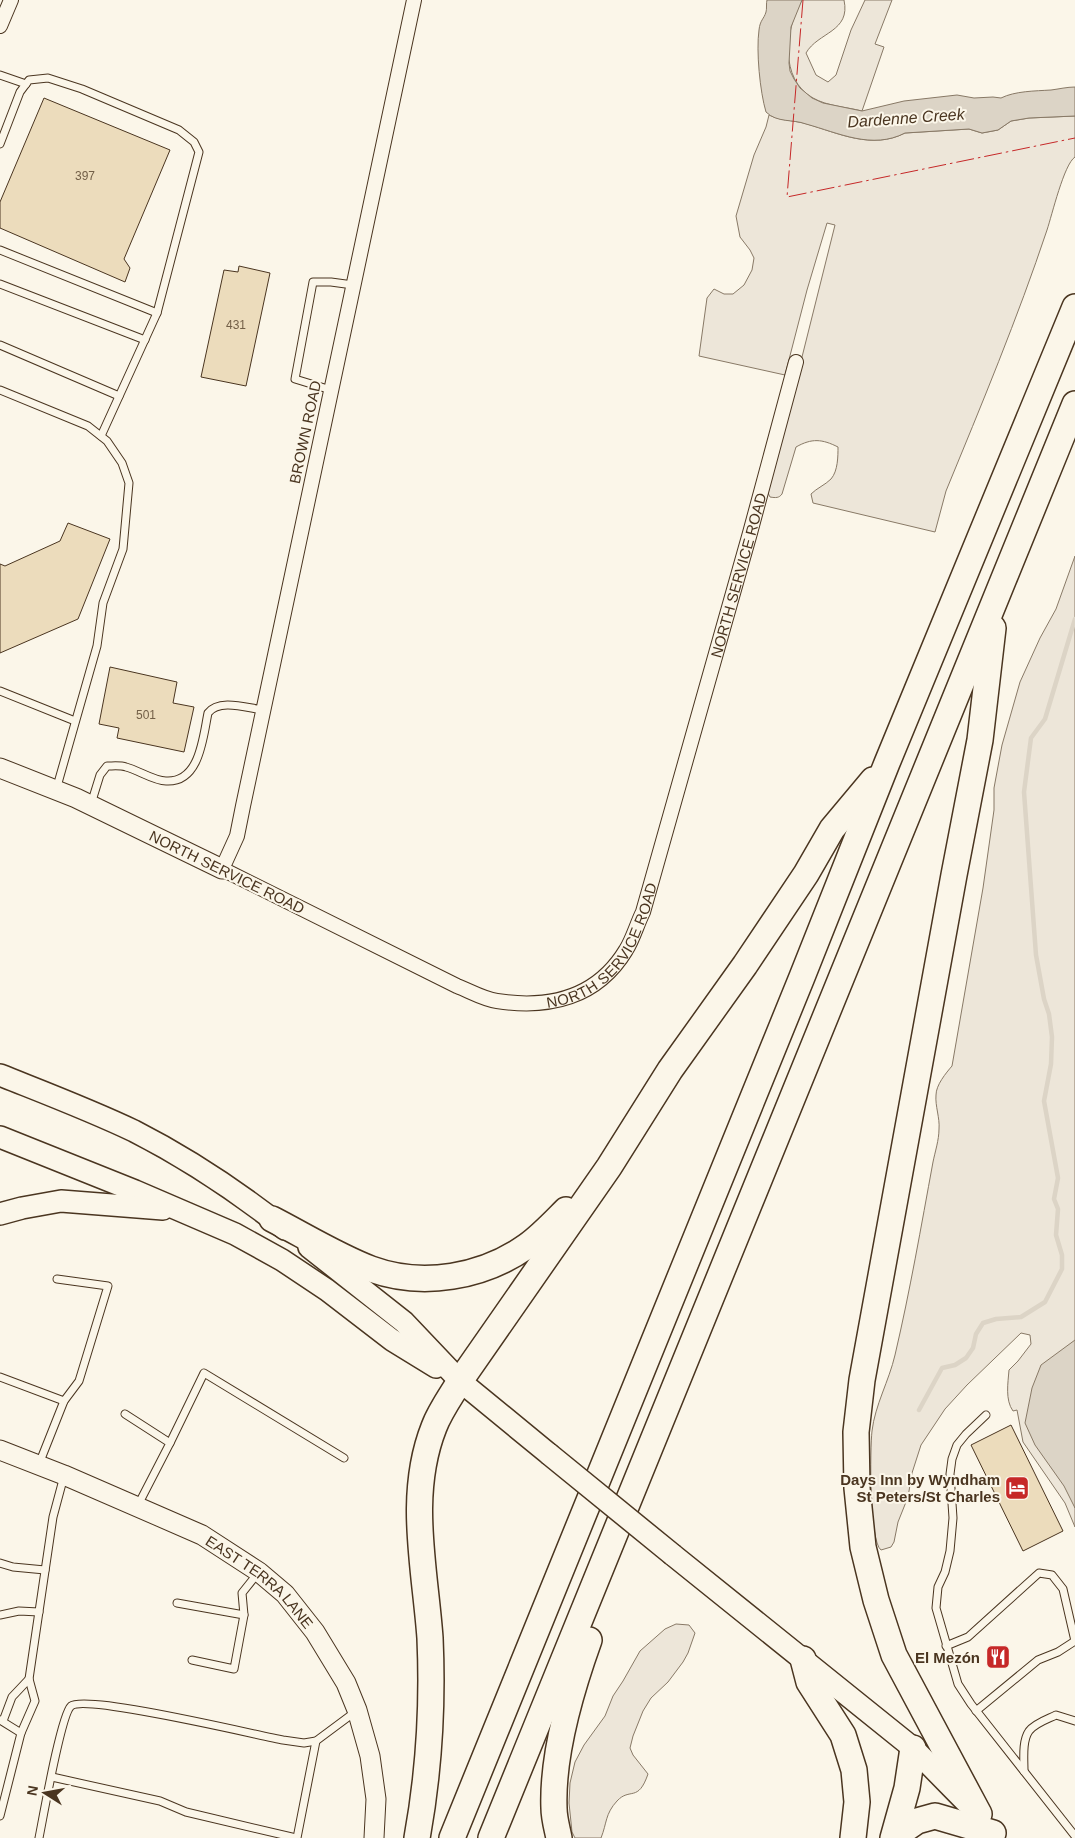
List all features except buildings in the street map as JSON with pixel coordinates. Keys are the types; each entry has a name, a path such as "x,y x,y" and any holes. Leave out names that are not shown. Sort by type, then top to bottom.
{"highway":[{"path":"452,1838 799,986 887,763 1075,307"},
{"path":"492,1838 1075,404"},
{"path":"989,1828 894,1655 876,1600 863,1547 857,1488 856,1432 863,1370 980,740 997,596"},
{"path":"417,1838 430,1745 432,1696 430,1637 419,1526 420,1488 424,1461 433,1428 460,1381 609,1168 670,1070 745,965 806,874 832,829 887,763"},
{"path":"272,1219 371,1269 416,1278 458,1276 486,1269 528,1246 609,1168"},
{"path":"559,1838 554,1808 556,1769 565,1716 579,1666 598,1615 605,1559"},
{"path":"803,1659 809,1682 843,1735 854,1770 857,1802 853,1838"},
{"path":"893,1838 907,1788 913,1748"},
{"path":"898,1838 904,1830 917,1821 935,1816 989,1828"}],"main road":[{"path":"0,1075 80,1106 135,1132 191,1163 272,1219 404,1322 460,1381 913,1748 989,1828"},
{"path":"0,1137 185,1211 235,1234 282,1260 327,1290 392,1340 460,1381"},
{"path":"0,1214 61,1201 185,1211"}],"street":[{"path":"0,24 11,0"},
{"name":"BROWN ROAD","path":"222,869 236,836 414,0"},
{"name":"NORTH SERVICE ROAD","path":"0,768 90,805 457,986 495,1000 537,1004 575,996 604,978 626,950 643,912 748,543 796,362"},
{"name":"EAST TERRA LANE","path":"0,1450 38,1464 202,1535 259,1572 286,1594 315,1632 346,1683 358,1710 370,1756 376,1798 374,1838"}],"lane":[{"path":"0,75 26,84"},
{"path":"0,144 20,92 29,80 48,78 82,89 178,130 194,142 200,152 157,313 101,436"},
{"path":"0,250 157,313"},
{"path":"331,390 295,379 313,282 353,285"},
{"path":"0,284 145,340"},
{"path":"0,346 119,396"},
{"path":"0,390 88,426 107,441 122,463 129,483 123,549 103,603 97,646 56,790"},
{"path":"0,691 75,721"},
{"path":"90,805 100,774 107,766 125,766 166,782 183,778 194,766 200,753 208,713 212,708 231,706 263,710"},
{"path":"38,1464 64,1401 79,1381 108,1286 57,1279"},
{"path":"136,1507 204,1373 344,1458"},
{"path":"0,1377 64,1401"},
{"path":"124,1414 170,1443"},
{"path":"986,1415 957,1445 952,1460 950,1474 953,1518 950,1551 945,1572 938,1588 936,1608 958,1684 976,1711 1075,1836"},
{"path":"0,1816 20,1733 35,1701 29,1679 53,1517 64,1475"},
{"path":"0,1563 45,1570"},
{"path":"192,1660 234,1669 244,1614 242,1593 259,1572"},
{"path":"946,1646 968,1637 1039,1573 1052,1575 1064,1589 1075,1641 1058,1652 1038,1660 976,1711"},
{"path":"177,1603 244,1614"},
{"path":"0,1615 19,1611 39,1612"},
{"path":"20,1733 1,1720 12,1697 29,1679"},
{"path":"39,1838 66,1714 72,1706 80,1703 147,1712 304,1743 316,1742 358,1710"},
{"path":"1024,1771 1024,1749 1029,1731 1041,1722 1056,1715 1075,1721"},
{"path":"52,1777 160,1801 186,1812 296,1838 316,1742"}],"shaded area":[{"path":"802,0 844,0 845,11 843,19 832,31 811,46 806,53 816,75 828,82 836,75 851,30 865,0 892,0 875,44 884,47 862,111 818,101 802,90 795,79 788,53 789,39 796,12"},
{"path":"769,115 868,140 893,138 905,133 969,129 982,133 998,130 1011,121 1029,118 1075,116 1075,157 1063,179 1024,296 946,491 935,532 813,503 811,494 831,479 835,472 838,447 827,442 812,441 796,447 782,494 774,498 770,497 768,493 835,225 827,223 785,375 699,356 707,298 714,289 724,294 733,294 744,285 752,270 754,258 740,237 736,216 754,155"},
{"path":"1075,556 1075,1527 1065,1503 1023,1442 1017,1410 1013,1411 1010,1407 1008,1391 1009,1370 1031,1344 1030,1335 1021,1333 945,1409 921,1445 912,1473 908,1497 898,1522 894,1542 891,1547 881,1550 877,1543 872,1513 872,1431 900,1331 938,1142 939,1125 936,1091 952,1066 983,888 994,810 994,788 1002,745 1020,682 1040,638 1056,609"},
{"path":"676,1624 689,1625 695,1633 688,1653 668,1682 651,1698 643,1711 630,1748 633,1755 648,1774 644,1783 637,1792 622,1797 613,1806 608,1814 601,1838 575,1838 572,1832 569,1803 570,1783 575,1762 584,1745 605,1716 613,1696 640,1651 665,1629"}],"water":[{"name":"Dardenne Creek","path":"767,0 802,0 791,27 790,71 800,88 812,98 823,103 862,111 904,101 957,95 974,98 1001,98 1032,91 1075,87 1075,116 1029,118 1011,121 998,130 982,133 969,129 905,133 893,138 880,140 856,138 801,122 775,118 766,112 758,60 759,30 766,12"},
{"path":"1075,1340 1075,1508 1064,1486 1035,1445 1025,1423 1032,1388 1041,1365"}],"waterway":[{"path":"919,1410 942,1368 955,1365 966,1358 973,1348 976,1334 983,1323 996,1319 1021,1317 1045,1302 1062,1269 1062,1255 1056,1235 1058,1209 1054,1199 1058,1178 1044,1101 1051,1064 1052,1037 1036,955 1024,792 1031,738 1045,719 1075,619"}],"power":[{"path":"803,0 787,197 1075,138"}],"place":[{"name":"Days Inn by Wyndham St Peters/St Charles","path":"1017,1488"},
{"name":"El Mezón","path":"998,1657"}]}
